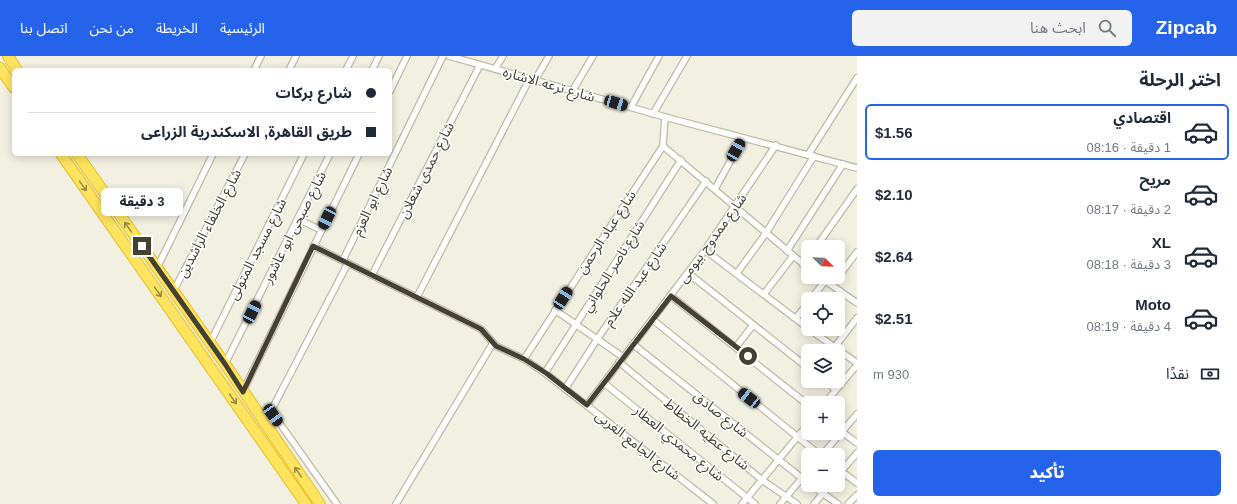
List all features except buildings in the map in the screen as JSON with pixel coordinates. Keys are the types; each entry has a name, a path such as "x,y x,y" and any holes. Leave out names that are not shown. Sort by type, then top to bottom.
{"highway":[{"path":"8,56 16,68"},
{"path":"0,68 12,85"},
{"path":"61,156 306,504"},
{"path":"78,156 225,364 320,504"}],"street":[{"path":"255,68 261,56"},
{"path":"290,68 296,56"},
{"path":"347,68 354,56"},
{"path":"373,68 379,56"},
{"path":"392,86 407,56"},
{"name":"شارع ابو العزم","path":"264,422 271,411 345,262 443,56"},
{"name":"شارع ترعه الاشاره","path":"449,56 466,58 480,65 573,90 653,114 857,168"},
{"path":"495,69 502,56"},
{"path":"417,297 533,79 549,56"},
{"path":"573,90 593,56"},
{"path":"631,107 659,56"},
{"path":"653,114 687,56"},
{"name":"شارع حمدى شعلان","path":"372,275 480,65"},
{"path":"737,273 766,233 857,78"},
{"path":"665,117 663,146 801,262"},
{"path":"715,189 744,138"},
{"name":"شارع عباد الرحمن","path":"524,359 663,146"},
{"name":"شارع ممدوح بيومى","path":"587,405 705,250 736,207 776,146"},
{"path":"157,268 212,156"},
{"name":"شارع الخلفاء الراشدين","path":"173,292 244,156"},
{"name":"شارع مسجد المتولى","path":"210,343 303,156"},
{"name":"شارع صبحى ابو عاشور","path":"225,364 329,156"},
{"path":"243,392 358,156"},
{"name":"شارع ناصر الحلواني","path":"546,373 681,160"},
{"path":"787,251 843,164"},
{"name":"شارع عبد الله علام","path":"565,388 706,182"},
{"path":"821,240 857,189"},
{"path":"298,219 321,230"},
{"name":"شارع الجامع الغربى","path":"313,246 481,329 489,335 493,343 524,359 546,373 713,504"},
{"path":"705,250 801,322"},
{"path":"845,268 856,255"},
{"path":"764,294 793,256"},
{"path":"688,273 801,362"},
{"path":"816,292 823,284"},
{"path":"831,285 840,292"},
{"path":"845,295 857,303"},
{"path":"671,296 801,399"},
{"name":"شارع عطيه الخطاط","path":"555,310 598,338 762,480 797,504"},
{"path":"796,318 801,312"},
{"path":"837,344 857,318"},
{"path":"653,320 813,448"},
{"path":"736,347 754,325"},
{"path":"819,336 829,344"},
{"path":"396,504 493,343"},
{"name":"شارع صادق","path":"634,345 801,477"},
{"path":"831,396 857,364 845,356"},
{"name":"شارع محمدي العطار","path":"604,383 755,504"},
{"path":"271,411 337,504"},
{"path":"845,425 857,414"},
{"path":"742,504 801,432"},
{"path":"845,434 857,443"},
{"path":"826,448 832,440"},
{"path":"845,466 857,453"},
{"path":"845,476 857,483"},
{"path":"780,504 801,479"},
{"path":"820,492 838,504"},
{"path":"814,504 823,494"},
{"path":"848,504 857,495"}],"route":[{"path":"142,246 243,392 313,246 486,331 496,346 524,359 546,373 587,405 671,296 748,356"}]}
